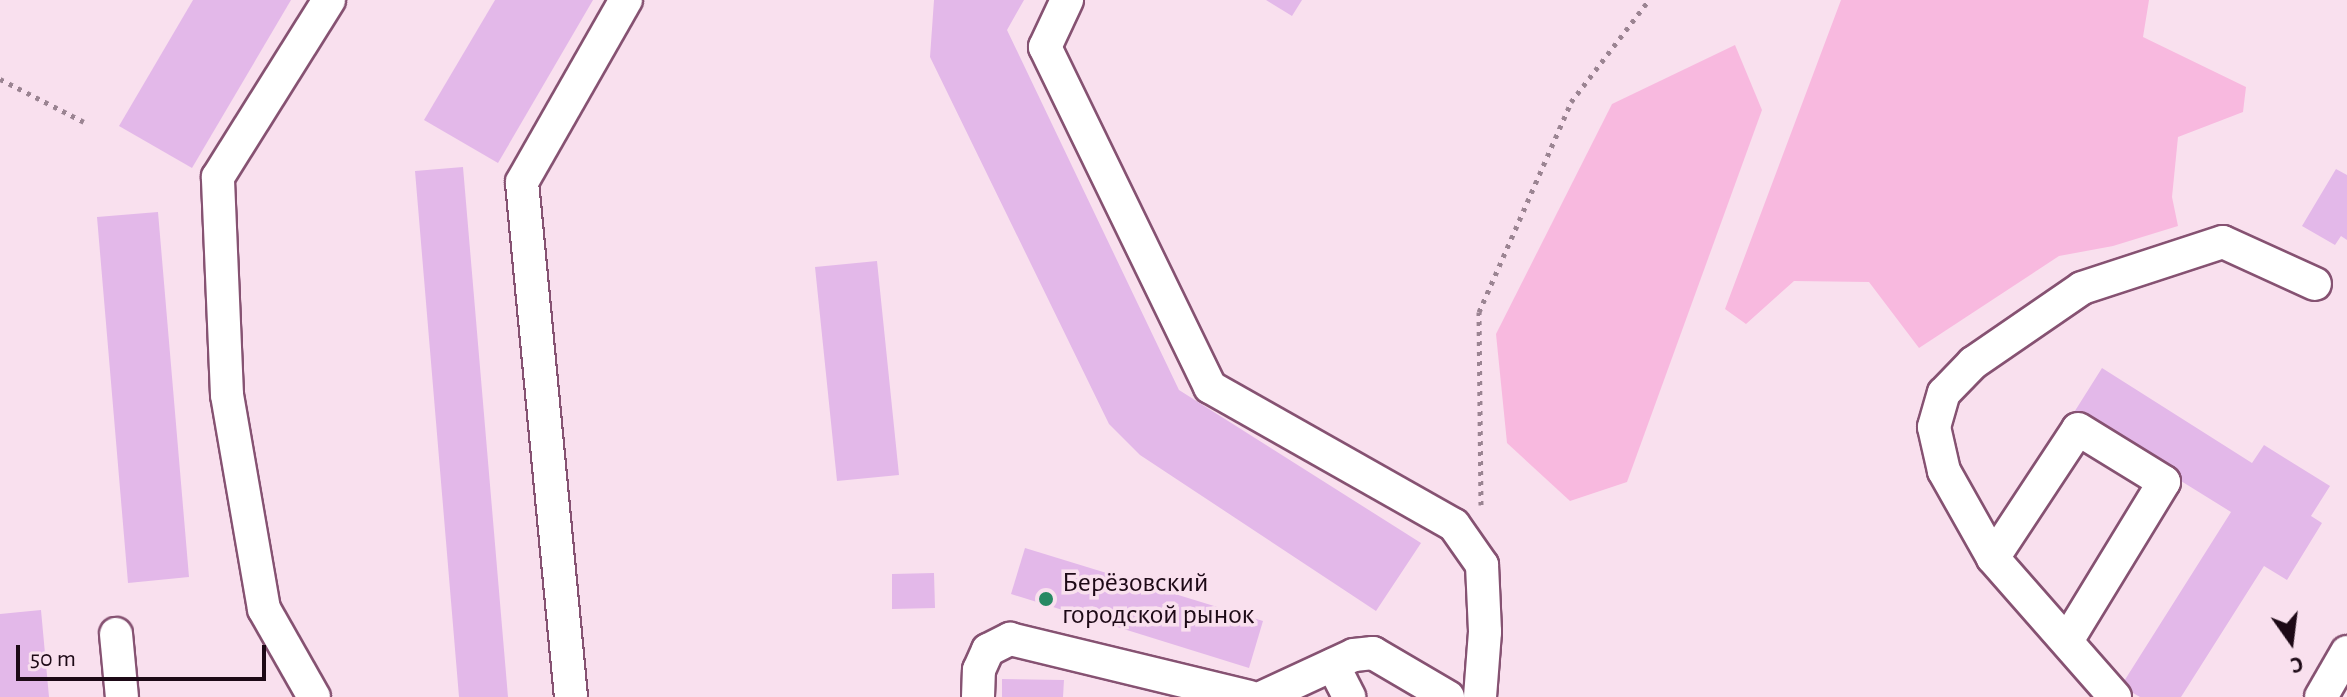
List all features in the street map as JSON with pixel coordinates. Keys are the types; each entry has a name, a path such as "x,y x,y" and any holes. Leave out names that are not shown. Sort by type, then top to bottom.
{"street":[{"path":"314,697 264,609 227,395 218,177 329,0"},
{"path":"571,697 522,182 626,0"},
{"path":"1067,0 1045,47 1210,387 1454,525 1482,565 1485,632 1480,697"},
{"path":"2115,697 1993,558 1944,471 1934,427 1944,393 1973,363 2082,288 2223,242 2315,284"},
{"path":"1993,558 2078,429 2164,482 2067,641"},
{"path":"116,634 122,697"},
{"path":"978,697 979,670 988,650 1010,639 1249,697"},
{"path":"2321,697 2347,652"},
{"path":"1263,697 1354,655 1373,653 1448,697"},
{"path":"1333,665 1349,697"}],"path":[{"path":"1482,565 1479,312 1571,102 1649,0"},
{"path":"0,79 84,122"}],"shaded area":[{"path":"1841,0 2149,0 2143,37 2246,87 2243,112 2178,137 2172,197 2178,226 2113,246 2059,256 1919,348 1869,282 1794,281 1746,324 1725,309"},
{"path":"1735,45 1762,110 1627,482 1570,501 1507,443 1496,334 1612,104"}],"building":[{"path":"193,0 291,0 192,168 119,126"},
{"path":"495,0 593,0 498,163 424,120"},
{"path":"934,0 1024,0 1007,30 1179,390 1421,543 1376,611 1140,455 1109,424 930,57"},
{"path":"1266,0 1302,0 1292,16"},
{"path":"463,167 508,697 459,697 415,171"},
{"path":"2336,169 2347,175 2347,240 2341,236 2335,245 2302,226"},
{"path":"158,212 189,577 128,583 97,217"},
{"path":"877,261 899,475 837,481 815,267"},
{"path":"2102,368 2252,463 2264,445 2330,486 2311,516 2322,523 2287,580 2264,566 2181,697 2140,697 2121,686 2231,512 2073,414"},
{"path":"1025,548 1263,621 1249,668 1011,594"},
{"path":"934,573 935,608 892,609 892,574"},
{"path":"41,610 49,697 0,697 0,614"},
{"path":"1002,679 1064,680 1063,697 1002,697"}],"place":[{"name":"Берёзовский городской рынок","path":"1046,599"}]}
